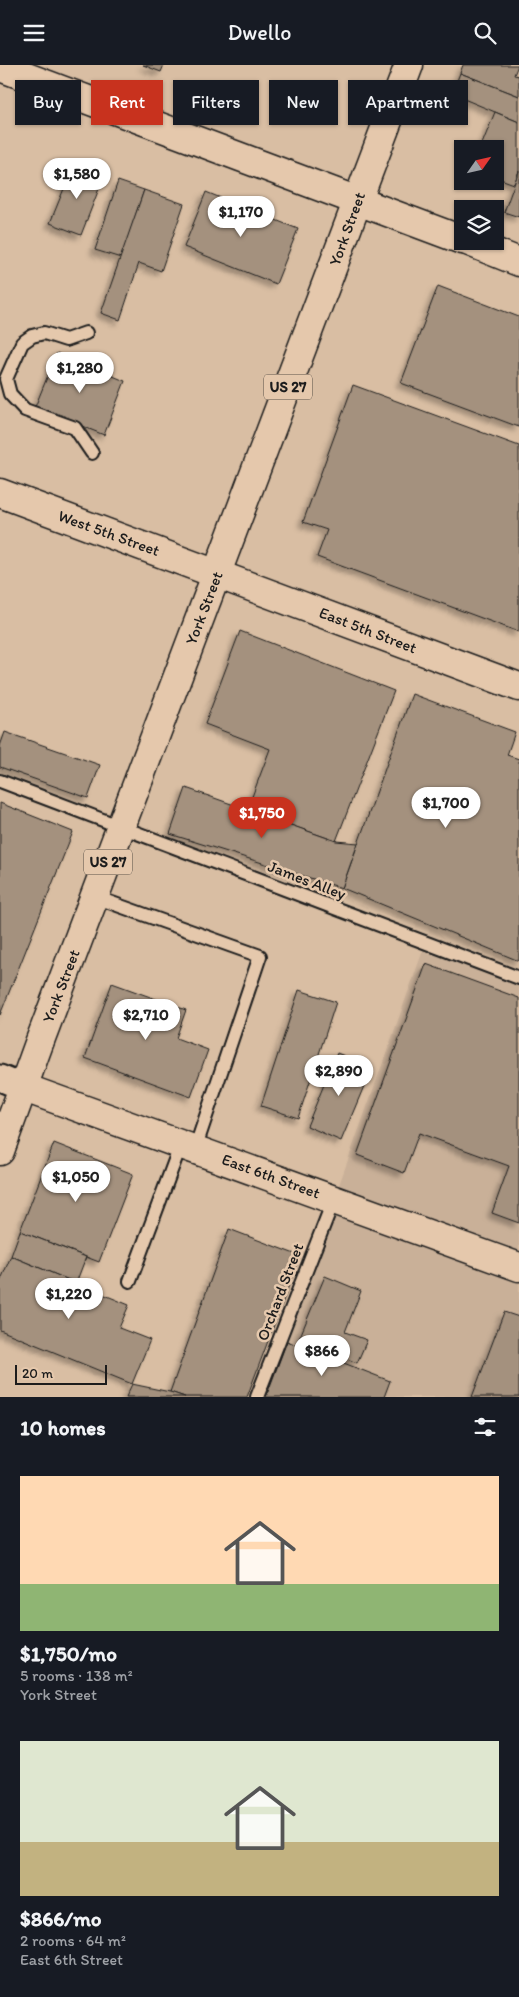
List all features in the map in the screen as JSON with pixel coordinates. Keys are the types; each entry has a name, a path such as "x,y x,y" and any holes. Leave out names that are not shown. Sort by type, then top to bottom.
{"street":[{"name":"York Street","path":"0,1151 11,1082 95,897 410,65"},
{"path":"0,67 454,237"},
{"path":"489,250 519,262"},
{"name":"West 5th Street","path":"0,493 217,573"},
{"name":"East 5th Street","path":"217,573 519,687"},
{"name":"East 6th Street","path":"11,1082 519,1267"}],"lane":[{"path":"86,333 66,340 44,333 32,336 22,343 6,379 10,394 24,410 75,428 92,453"},
{"name":"James Alley","path":"0,781 519,978"},
{"path":"95,897 260,956 188,1146 130,1281"},
{"name":"Orchard Street","path":"257,1397 334,1199"}],"shaded area":[{"path":"426,942 519,978 519,1397 257,1397 334,1199"}],"building":[{"path":"143,65 164,65 161,72"},
{"path":"463,65 518,65 514,75 519,76 519,96 460,73"},
{"path":"460,73 519,96 519,122 468,101 468,80 457,80"},
{"path":"495,112 519,122 519,171 514,184 504,180 504,140 484,140"},
{"path":"74,164 104,176 81,235 50,223"},
{"path":"519,171 519,217 504,212"},
{"path":"118,181 144,190 121,258 95,250"},
{"path":"144,190 184,204 161,271 139,263 120,320 101,313"},
{"path":"206,192 298,229 276,284 184,247"},
{"path":"438,286 519,317 519,427 401,383"},
{"path":"57,353 125,381 104,435 35,407"},
{"path":"353,385 519,446 519,632 317,557 327,530 303,522"},
{"path":"240,631 394,691 336,841 247,810 270,749 205,724"},
{"path":"412,694 515,732 507,755 519,759 519,961 342,888"},
{"path":"5,732 100,765 88,798 0,767 0,746"},
{"path":"186,788 336,841 358,843 342,888 170,834"},
{"path":"0,803 73,832 0,1015"},
{"path":"426,964 519,998 519,1223 492,1213 509,1166 419,1133 404,1173 357,1155"},
{"path":"112,983 186,1010 176,1038 208,1050 191,1097 85,1058"},
{"path":"299,990 336,1002 298,1118 261,1106"},
{"path":"337,1053 372,1067 341,1141 307,1126"},
{"path":"54,1143 133,1174 99,1262 20,1231"},
{"path":"229,1229 300,1256 247,1397 185,1397 170,1392"},
{"path":"20,1231 86,1257 76,1283 11,1256"},
{"path":"11,1256 129,1305 119,1328 150,1340 132,1384 0,1330 0,1282"},
{"path":"325,1276 361,1291 345,1332 367,1340 357,1363 299,1339"},
{"path":"504,1312 519,1317 519,1397 472,1397"},
{"path":"287,1341 390,1381 384,1397 266,1397"},
{"path":"132,1384 170,1392 185,1397 126,1397"}]}
